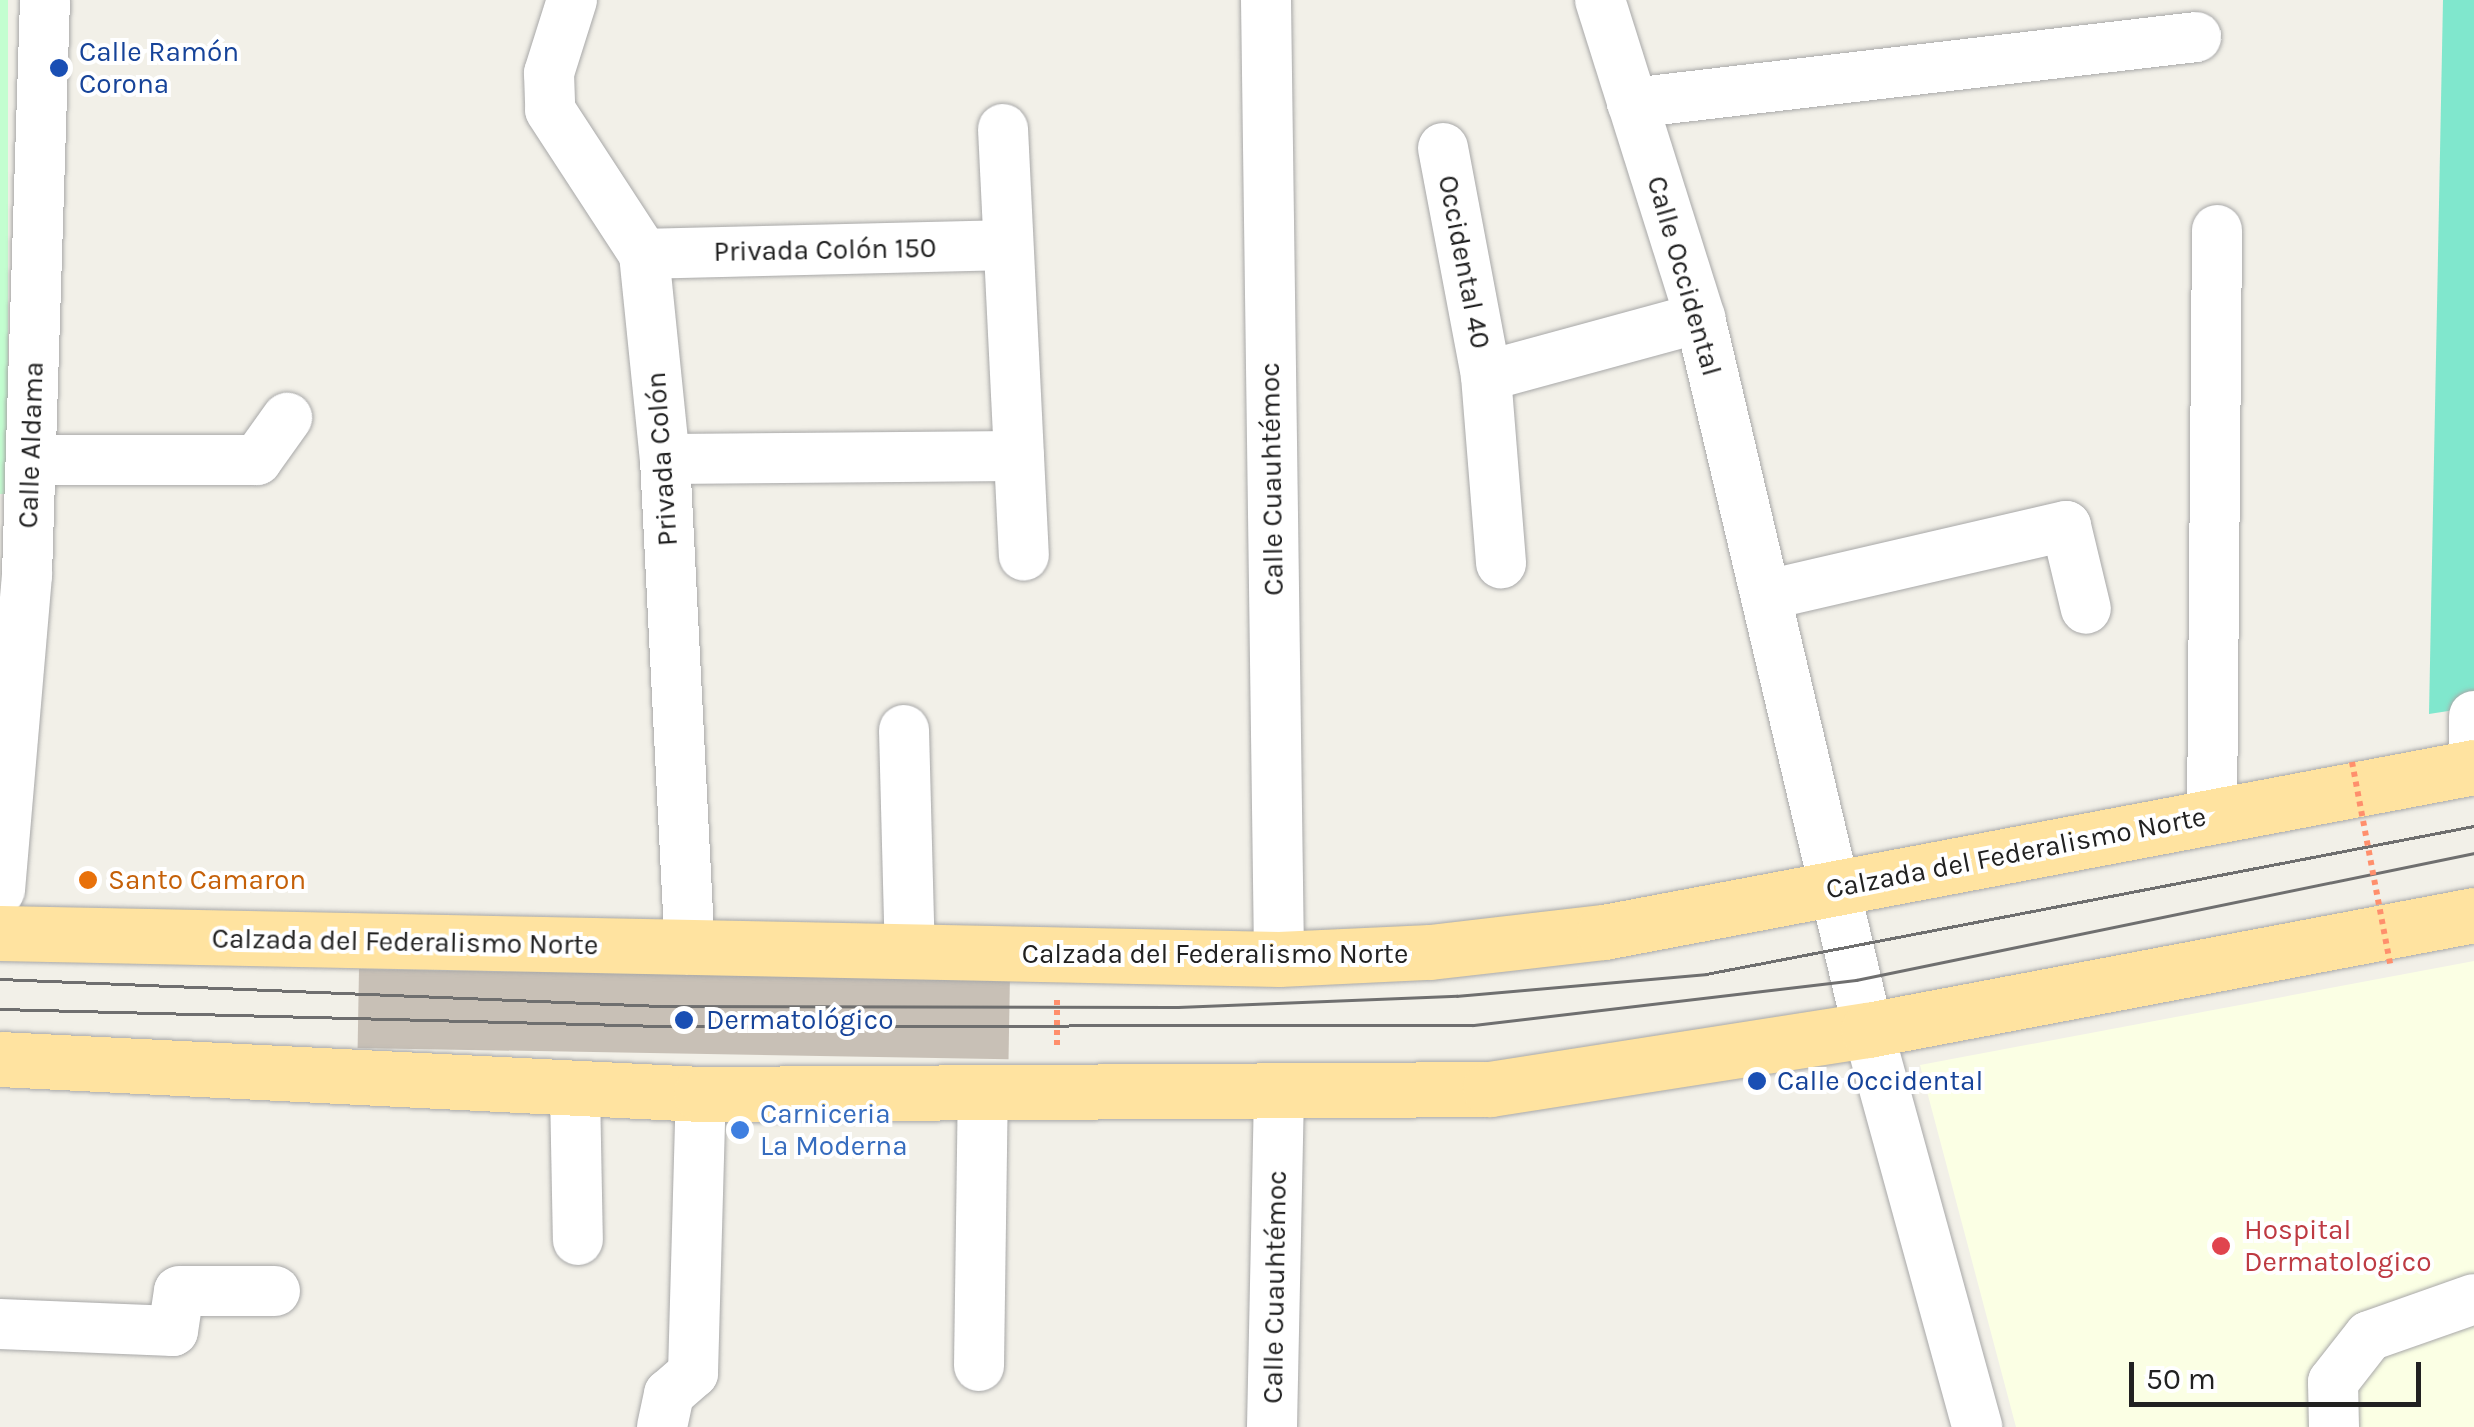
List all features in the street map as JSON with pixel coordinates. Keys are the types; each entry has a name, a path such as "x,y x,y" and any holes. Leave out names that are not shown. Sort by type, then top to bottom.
{"main road":[{"name":"Calzada del Federalismo Norte","path":"0,932 1279,959 1604,932 2474,767"},
{"path":"0,1059 701,1094 1490,1089 1868,1030 2474,915"}],"street":[{"name":"Calle Aldama","path":"0,890 31,460 45,0"},
{"name":"Privada Colón","path":"572,0 549,73 550,110 644,254 665,459 690,949"},
{"name":"Calle Cuauhtémoc","path":"1266,0 1279,959"},
{"name":"Calle Occidental","path":"1600,0 1700,318 1868,1030 1977,1427"},
{"path":"1632,103 2196,37"},
{"path":"1003,130 1024,555"},
{"name":"Occidental 40","path":"1443,148 1486,376 1501,562"},
{"path":"2212,816 2217,230"},
{"name":"Privada Colón 150","path":"644,254 1006,245"},
{"name":"Occidental 40","path":"1486,376 1700,318"},
{"path":"31,460 257,460 287,418"},
{"path":"665,459 1018,456"},
{"path":"1767,595 2066,526 2086,609"},
{"path":"2474,716 2474,754"},
{"path":"904,730 910,953"},
{"name":"Calle Cuauhtémoc","path":"1272,1427 1278,1088"},
{"path":"575,1090 578,1240"},
{"path":"662,1427 669,1394 693,1373 701,1094"},
{"path":"979,1366 983,1094"},
{"path":"0,1324 173,1331 179,1291 275,1291"},
{"path":"2334,1427 2334,1382 2369,1336 2474,1299"}],"path":[{"path":"2352,762 2390,963"},
{"path":"1056,988 1055,1045 1073,1046"}],"shaded area":[{"name":"Hospital Dermatologico","path":"2474,961 2474,1427 2016,1427 1920,1065"}],"green space":[{"path":"0,0 8,0 8,494 0,494"},
{"path":"2443,0 2474,0 2474,707 2429,714"}],"building":[{"name":"Dermatológico","path":"359,969 1010,980 1009,1059 358,1048"}],"tram line":[{"path":"0,979 661,1006 1178,1007 1457,996 1706,974 2474,826"},
{"path":"0,1009 661,1026 1473,1025 1856,980 2474,853"}],"place":[{"name":"Calle Ramón Corona","path":"59,68"},
{"name":"Santo Camaron","path":"88,880"},
{"name":"Dermatológico","path":"684,1020"},
{"name":"Calle Occidental","path":"1757,1081"},
{"name":"Carniceria La Moderna","path":"740,1130"},
{"name":"Hospital Dermatologico","path":"2221,1246"}]}
